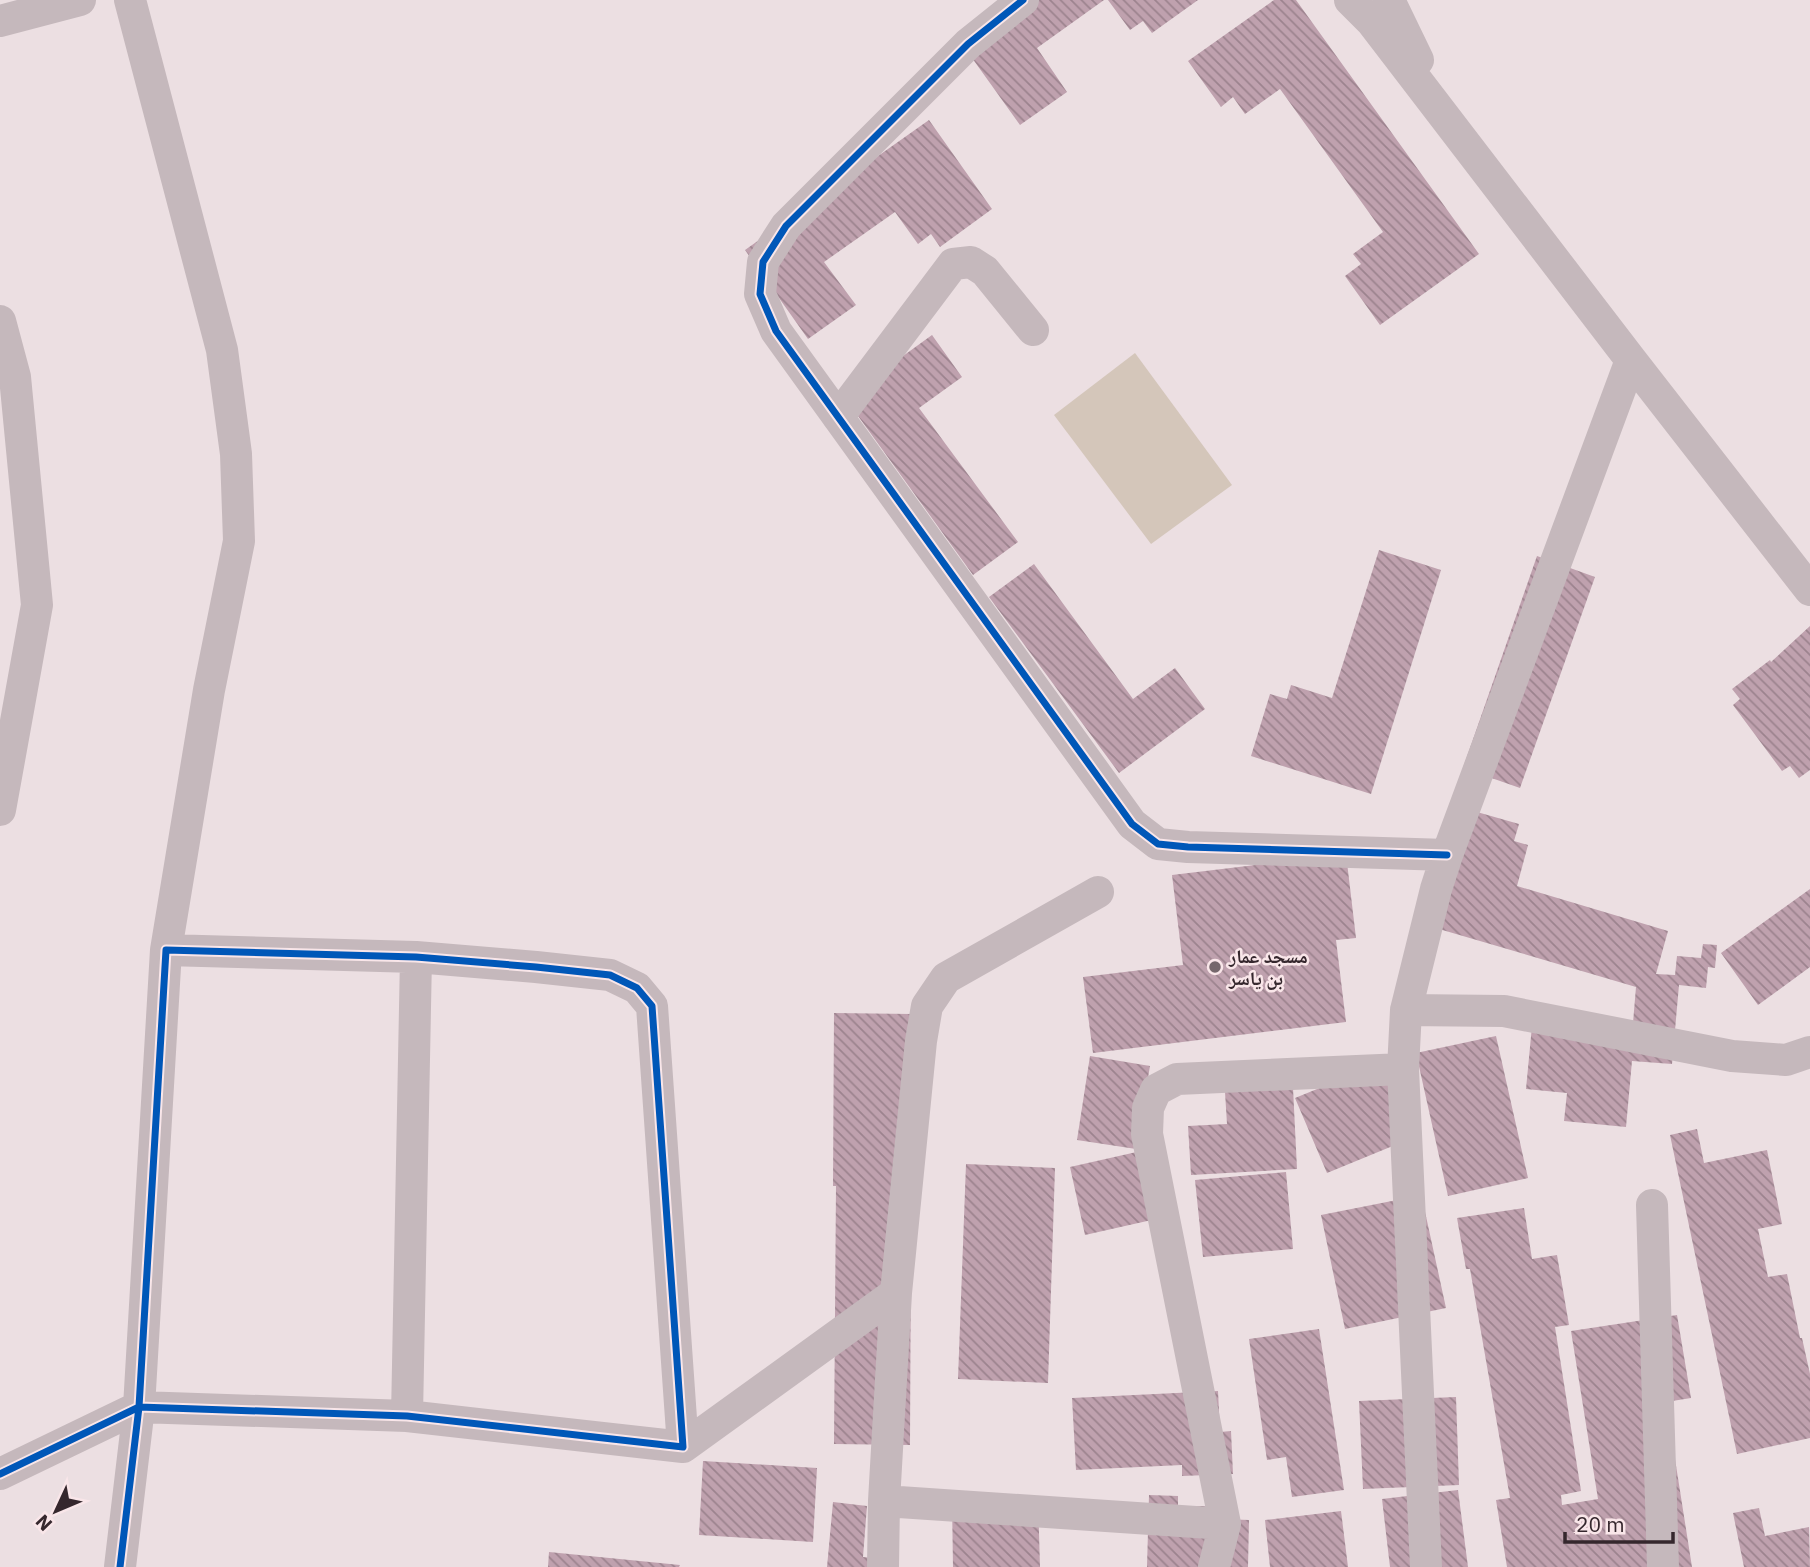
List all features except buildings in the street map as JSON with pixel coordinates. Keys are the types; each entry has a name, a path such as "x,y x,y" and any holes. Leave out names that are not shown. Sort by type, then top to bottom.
{"street":[{"path":"0,21 80,0"},
{"path":"120,1567 139,1407 166,950 209,690 240,541 236,454 222,350 130,0"},
{"path":"1023,0 968,44 786,226 763,262 760,294 776,331 1132,824 1158,844 1188,847 1447,855"},
{"path":"1350,0 1372,22 1810,590"},
{"path":"1389,0 1444,115"},
{"path":"838,417 953,264 971,262 985,271 1033,330"},
{"path":"0,321 15,377 37,605 0,810"},
{"path":"1426,1567 1403,1069 1406,1010 1447,855 1631,360"},
{"path":"883,1567 884,1501 896,1293 921,1041 927,1006 946,978 1098,892"},
{"path":"166,950 416,957 610,975 637,988 652,1006 682,1447"},
{"path":"407,1416 416,957"},
{"path":"1406,1010 1504,1010 1732,1056 1786,1060 1810,1052"},
{"path":"1214,1567 1225,1524 1147,1134 1148,1108 1156,1090 1177,1079 1403,1069"},
{"path":"1652,1205 1663,1567"},
{"path":"1,1476 139,1407 407,1416 682,1447 896,1293"},
{"path":"884,1501 1225,1524"}],"shaded area":[{"path":"1135,353 1232,485 1151,544 1054,415"}],"cycle path":[{"path":"1023,0 968,44 786,226 763,262 760,294 776,331 1132,824 1158,844 1188,847 1447,855"},
{"path":"0,1474 139,1407 407,1416 683,1447 652,1006 637,988 610,975 416,957 166,950 139,1407 120,1567"}],"place":[{"name":"مسجد عمار بن ياسر","path":"1215,967"}]}
